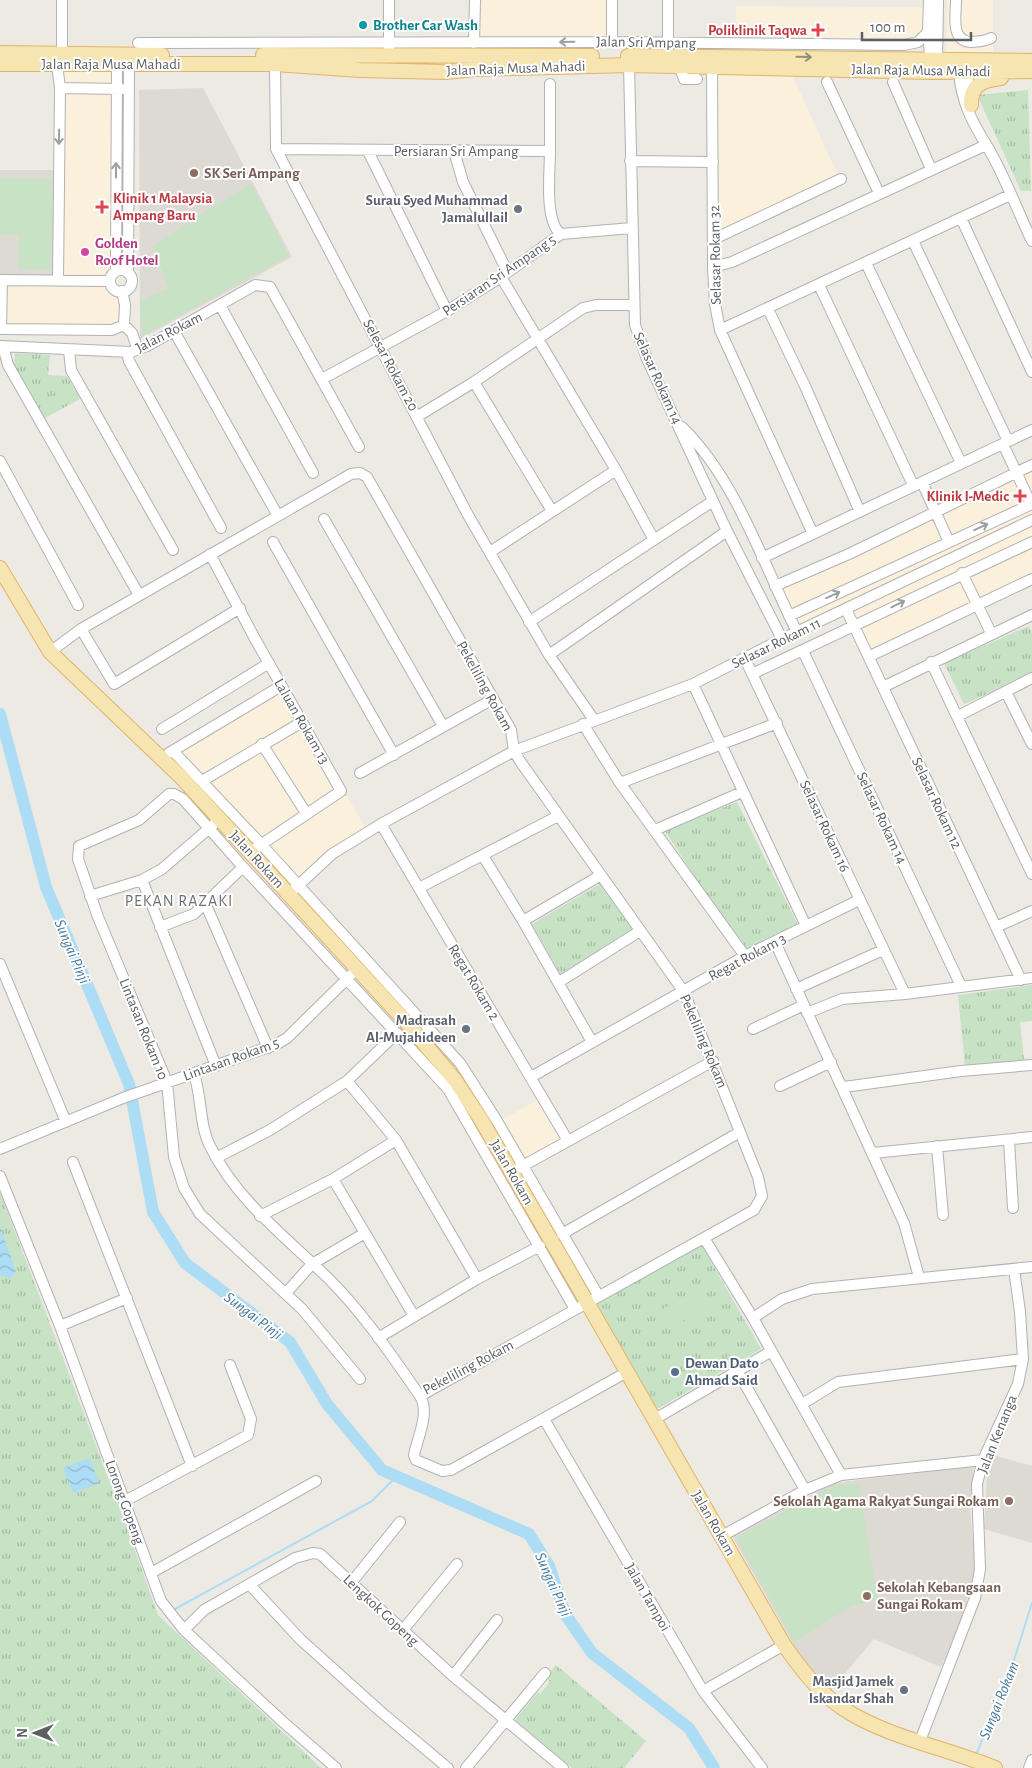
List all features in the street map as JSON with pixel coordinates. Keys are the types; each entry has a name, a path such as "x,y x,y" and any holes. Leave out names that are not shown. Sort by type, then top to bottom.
{"main road":[{"name":"Jalan Raja Musa Mahadi","path":"0,53 60,59 275,64 446,72 626,60 668,49 1026,71"},
{"name":"Jalan Raja Musa Mahadi","path":"122,61 388,53 626,60 679,65 712,71 933,64"},
{"path":"275,64 368,64 388,53 393,64 475,69"},
{"name":"Jalan Raja Musa Mahadi","path":"0,64 60,59"},
{"name":"Jalan Raja Musa Mahadi","path":"966,68 1032,61"},
{"path":"971,105 972,92 982,82 1015,76 1026,71"},
{"name":"Jalan Rokam","path":"0,568 50,652 168,754 214,824 256,848 293,890 353,974 460,1075 518,1169 593,1299 627,1372 784,1645 819,1688 846,1710 863,1720 992,1767"}],"street":[{"path":"58,281 62,0"},
{"path":"388,53 389,0"},
{"path":"474,43 475,0"},
{"path":"612,0 612,42"},
{"path":"668,0 668,49 671,62 679,65 684,79 697,79"},
{"path":"929,0 928,32 933,64"},
{"path":"933,64 938,0"},
{"path":"956,0 956,33 959,39 964,42 985,42 991,38"},
{"name":"Jalan Sri Ampang","path":"138,43 388,53 474,43 612,42 668,49 738,44 904,45 918,42 928,32"},
{"name":"Selasar Rokam 14","path":"626,60 635,325 647,359 727,531 782,639"},
{"path":"122,61 129,117 128,273 131,282 128,288 122,291 115,290 113,276 117,88 122,61"},
{"name":"Selesar Rokam 20","path":"275,64 276,148 490,552 549,655 594,720"},
{"path":"966,68 968,96 986,137 986,145"},
{"path":"966,68 962,96 967,111 986,145 1032,241"},
{"name":"Selasar Rokam 32","path":"712,71 713,268 715,304 720,330 813,534"},
{"path":"827,82 879,193"},
{"path":"893,82 931,169"},
{"path":"550,84 551,215 556,230 561,234"},
{"path":"60,88 122,89 126,94 129,117"},
{"path":"713,268 732,262 986,145"},
{"name":"Persiaran Sri Ampang","path":"276,148 368,151 550,151"},
{"path":"368,151 447,311"},
{"path":"454,151 463,182 504,274 538,339 616,470 654,540"},
{"path":"630,161 713,162"},
{"path":"714,239 841,179"},
{"path":"720,330 1010,195"},
{"path":"961,218 1032,372"},
{"name":"Persiaran Sri Ampang 5","path":"322,379 447,311 561,234 632,228"},
{"path":"789,616 1031,504 1005,442 913,241"},
{"path":"866,263 961,462"},
{"path":"124,325 112,330 1,329 1,280 58,281 113,276 122,270 128,273"},
{"path":"819,285 949,542"},
{"name":"Jalan Rokam","path":"2,346 127,352 138,350 255,286 270,287 322,379"},
{"path":"122,291 125,305 124,325 132,333 138,350"},
{"path":"220,305 313,473"},
{"path":"418,416 474,382 583,308 596,305 633,305"},
{"path":"768,309 805,386 860,512"},
{"path":"174,331 278,516"},
{"path":"2,346 8,365 139,595"},
{"path":"69,350 72,370 173,550"},
{"path":"127,352 129,361 221,528"},
{"path":"322,379 359,447"},
{"path":"474,382 552,511"},
{"path":"678,423 703,448 720,473 797,632"},
{"path":"762,558 1032,430"},
{"path":"0,461 78,604"},
{"path":"775,586 1032,465"},
{"path":"490,552 616,470"},
{"name":"Pekeliling Rokam","path":"50,652 81,629 351,474 360,473 366,477 511,730 514,751 558,816 684,992 758,1177 762,1196 754,1210 420,1396 348,1299 260,1216 216,1158 206,1135 194,1074"},
{"path":"529,622 713,501"},
{"path":"324,519 399,646 443,726"},
{"name":"Selasar Rokam 11","path":"293,890 332,854 381,824 514,751 693,684 782,639 1032,520"},
{"path":"549,655 727,531"},
{"path":"273,542 394,754"},
{"name":"Selasar Rokam 11","path":"754,673 962,573 1032,542"},
{"name":"Laluan Rokam 13","path":"210,554 281,686 341,791 256,848"},
{"path":"897,566 905,581"},
{"path":"962,573 991,633"},
{"path":"870,656 978,603 1032,579"},
{"path":"81,629 114,684 240,608"},
{"name":"Selasar Rokam 12","path":"846,609 870,656 1021,980"},
{"path":"883,687 991,633 1031,617"},
{"name":"Selasar Rokam 14","path":"803,651 961,986"},
{"name":"Selasar Rokam 16","path":"745,659 754,673 859,900 905,994"},
{"path":"932,662 1032,874"},
{"path":"162,729 269,663"},
{"path":"958,716 1032,678"},
{"path":"693,684 806,926"},
{"path":"168,754 281,686"},
{"path":"1006,692 1032,744"},
{"path":"360,773 493,699"},
{"path":"202,781 302,722"},
{"path":"620,783 777,723"},
{"path":"582,724 620,783 744,956"},
{"path":"262,744 306,813"},
{"name":"Jalan Rokam","path":"168,754 202,781 256,848"},
{"path":"655,830 742,792"},
{"name":"Jalan Rokam","path":"174,794 184,799 214,824 243,867 353,974 397,1033 458,1102 575,1309"},
{"name":"Lintasan Rokam 10","path":"174,794 164,796 139,820 79,846 78,859 90,896 168,1082 174,1157 184,1188 200,1214 286,1293 332,1343 360,1379"},
{"path":"419,888 558,816"},
{"path":"90,896 142,880 176,858 214,824"},
{"name":"Regat Rokam 2","path":"381,824 568,1141"},
{"path":"483,856 523,921 592,1042"},
{"path":"160,927 194,914 206,905 243,867"},
{"path":"523,921 601,875"},
{"path":"142,880 216,1066"},
{"name":"Jalan Rokam","path":"293,890 460,1075"},
{"name":"Regat Rokam 3","path":"531,1077 684,992 744,956 859,900"},
{"path":"206,905 268,1048"},
{"path":"996,927 1032,910"},
{"path":"558,982 640,931"},
{"path":"775,942 844,1087 904,1223 919,1277"},
{"path":"796,988 883,950"},
{"path":"0,964 66,1122"},
{"name":"Lintasan Rokam 5","path":"0,1149 144,1090 268,1048 287,1038 353,974"},
{"path":"753,1029 806,1009 842,999 905,994 1032,978"},
{"path":"216,1158 270,1130 347,1081 397,1033"},
{"path":"518,1169 713,1061"},
{"path":"780,1086 831,1062"},
{"path":"844,1087 961,1071 1032,1065"},
{"path":"347,1081 396,1140 477,1279"},
{"path":"562,1234 740,1132"},
{"path":"873,1152 1032,1137"},
{"path":"260,1216 333,1179 396,1140"},
{"path":"1009,1140 1013,1208"},
{"path":"938,1146 943,1215"},
{"path":"73,1162 192,1466"},
{"name":"Jalan Rokam","path":"518,1169 562,1234 593,1299"},
{"name":"Lorong Gopeng","path":"0,1176 60,1326 161,1601 184,1630 282,1721 336,1768"},
{"path":"333,1179 414,1316"},
{"path":"286,1293 312,1264 365,1233"},
{"path":"704,1238 753,1318 770,1352 802,1404 841,1475"},
{"path":"378,1338 477,1279 540,1246"},
{"path":"753,1318 796,1293 919,1277 1032,1267"},
{"name":"Jalan Kenanga","path":"920,1741 975,1598 980,1569 977,1484 982,1460 1018,1384 1023,1359 1020,1312 1014,1269"},
{"path":"60,1326 127,1298"},
{"path":"655,1419 770,1352"},
{"path":"802,1404 838,1382 1023,1359"},
{"path":"125,1501 244,1439 250,1430 251,1419 230,1365"},
{"path":"420,1396 424,1403 424,1412 414,1455 416,1460 442,1471 458,1468 627,1372"},
{"path":"738,1372 805,1490"},
{"name":"Jalan Tampoi","path":"544,1419 703,1690 762,1768"},
{"path":"722,1536 805,1490 841,1475 982,1460"},
{"path":"151,1573 316,1481"},
{"path":"351,1583 400,1522"},
{"name":"Lengkok Gopeng","path":"184,1630 204,1610 295,1558 313,1553 326,1558 453,1676 507,1718 563,1768"},
{"path":"403,1630 457,1564"},
{"path":"250,1585 300,1639 380,1711 448,1768"},
{"path":"453,1676 498,1620"},
{"path":"703,1690 784,1645"},
{"path":"466,1768 545,1673"},
{"path":"1029,1768 1032,1760"}],"shaded area":[{"path":"474,0 613,0 613,43 474,43"},
{"path":"947,0 993,0 993,52 947,52"},
{"path":"736,6 924,7 924,43 736,43"},
{"path":"711,66 789,68 840,180 713,239"},
{"path":"58,68 121,69 118,325 0,323 0,278 55,279"},
{"name":"SK Seri Ampang","path":"203,88 292,257 140,339 139,90"},
{"path":"0,170 54,170 53,276 0,275"},
{"path":"1032,467 1032,578 869,656 846,609 796,632 778,586"},
{"path":"281,685 368,832 297,886 173,751"},
{"path":"542,1097 566,1140 525,1163 500,1121"},
{"name":"Sekolah Agama Rakyat Sungai Rokam","path":"993,1455 1032,1466 1032,1543 984,1529 987,1473"},
{"name":"Sekolah Kebangsaan Sungai Rokam","path":"974,1466 970,1506 975,1571 961,1621 941,1667 874,1639 831,1690 800,1656 732,1536 834,1483"}],"green space":[{"path":"1028,90 1031,191 1021,191 977,95"},
{"path":"0,178 52,179 51,270 18,269 19,235 0,235"},
{"path":"251,183 289,256 142,336 140,301 169,288 153,246"},
{"path":"15,353 50,355 48,375 67,376 80,399 45,418 14,366"},
{"path":"1029,626 1032,632 1032,674 964,704 944,663"},
{"path":"737,802 798,925 743,951 665,831"},
{"path":"600,884 632,929 561,975 532,924"},
{"path":"1032,985 1032,1021 1020,1022 1024,1060 965,1066 958,995"},
{"path":"0,1192 123,1517 158,1615 321,1768 0,1768"},
{"path":"701,1244 761,1349 657,1409 597,1304"},
{"path":"694,1291 703,1309 672,1327 663,1309"},
{"path":"859,1484 877,1599 851,1606 794,1642 736,1538 833,1486"},
{"path":"556,1665 646,1741 624,1768 572,1768 515,1720 538,1692 540,1694 550,1682 545,1677"}],"water":[{"path":"0,1226 16,1272 10,1279 0,1275"},
{"path":"90,1458 99,1483 73,1493 63,1468"}],"waterway":[{"name":"Sungai Pinji","path":"0,714 46,887 129,1084 153,1212 185,1263 290,1342 327,1404 382,1470 529,1534 549,1566 565,1614 592,1653 689,1728 714,1768"},
{"path":"175,1609 372,1501 397,1476"},
{"name":"Sungai Rokam","path":"976,1755 1013,1663 1032,1603"}],"place":[{"name":"Brother Car Wash","path":"363,25"},
{"name":"Poliklinik Taqwa","path":"818,30"},
{"name":"SK Seri Ampang","path":"194,173"},
{"name":"Klinik 1 Malaysia Ampang Baru","path":"102,207"},
{"name":"Surau Syed Muhammad Jamalullail","path":"518,209"},
{"name":"Golden Roof Hotel","path":"85,252"},
{"name":"Klinik I-Medic","path":"1020,496"},
{"name":"Madrasah Al-Mujahideen","path":"466,1029"},
{"name":"Dewan Dato Ahmad Said","path":"675,1372"},
{"name":"Sekolah Agama Rakyat Sungai Rokam","path":"1009,1501"},
{"name":"Sekolah Kebangsaan Sungai Rokam","path":"867,1596"},
{"name":"Masjid Jamek Iskandar Shah","path":"904,1690"}],"district":[{"name":"PEKAN RAZAKI","path":"179,900"}]}
